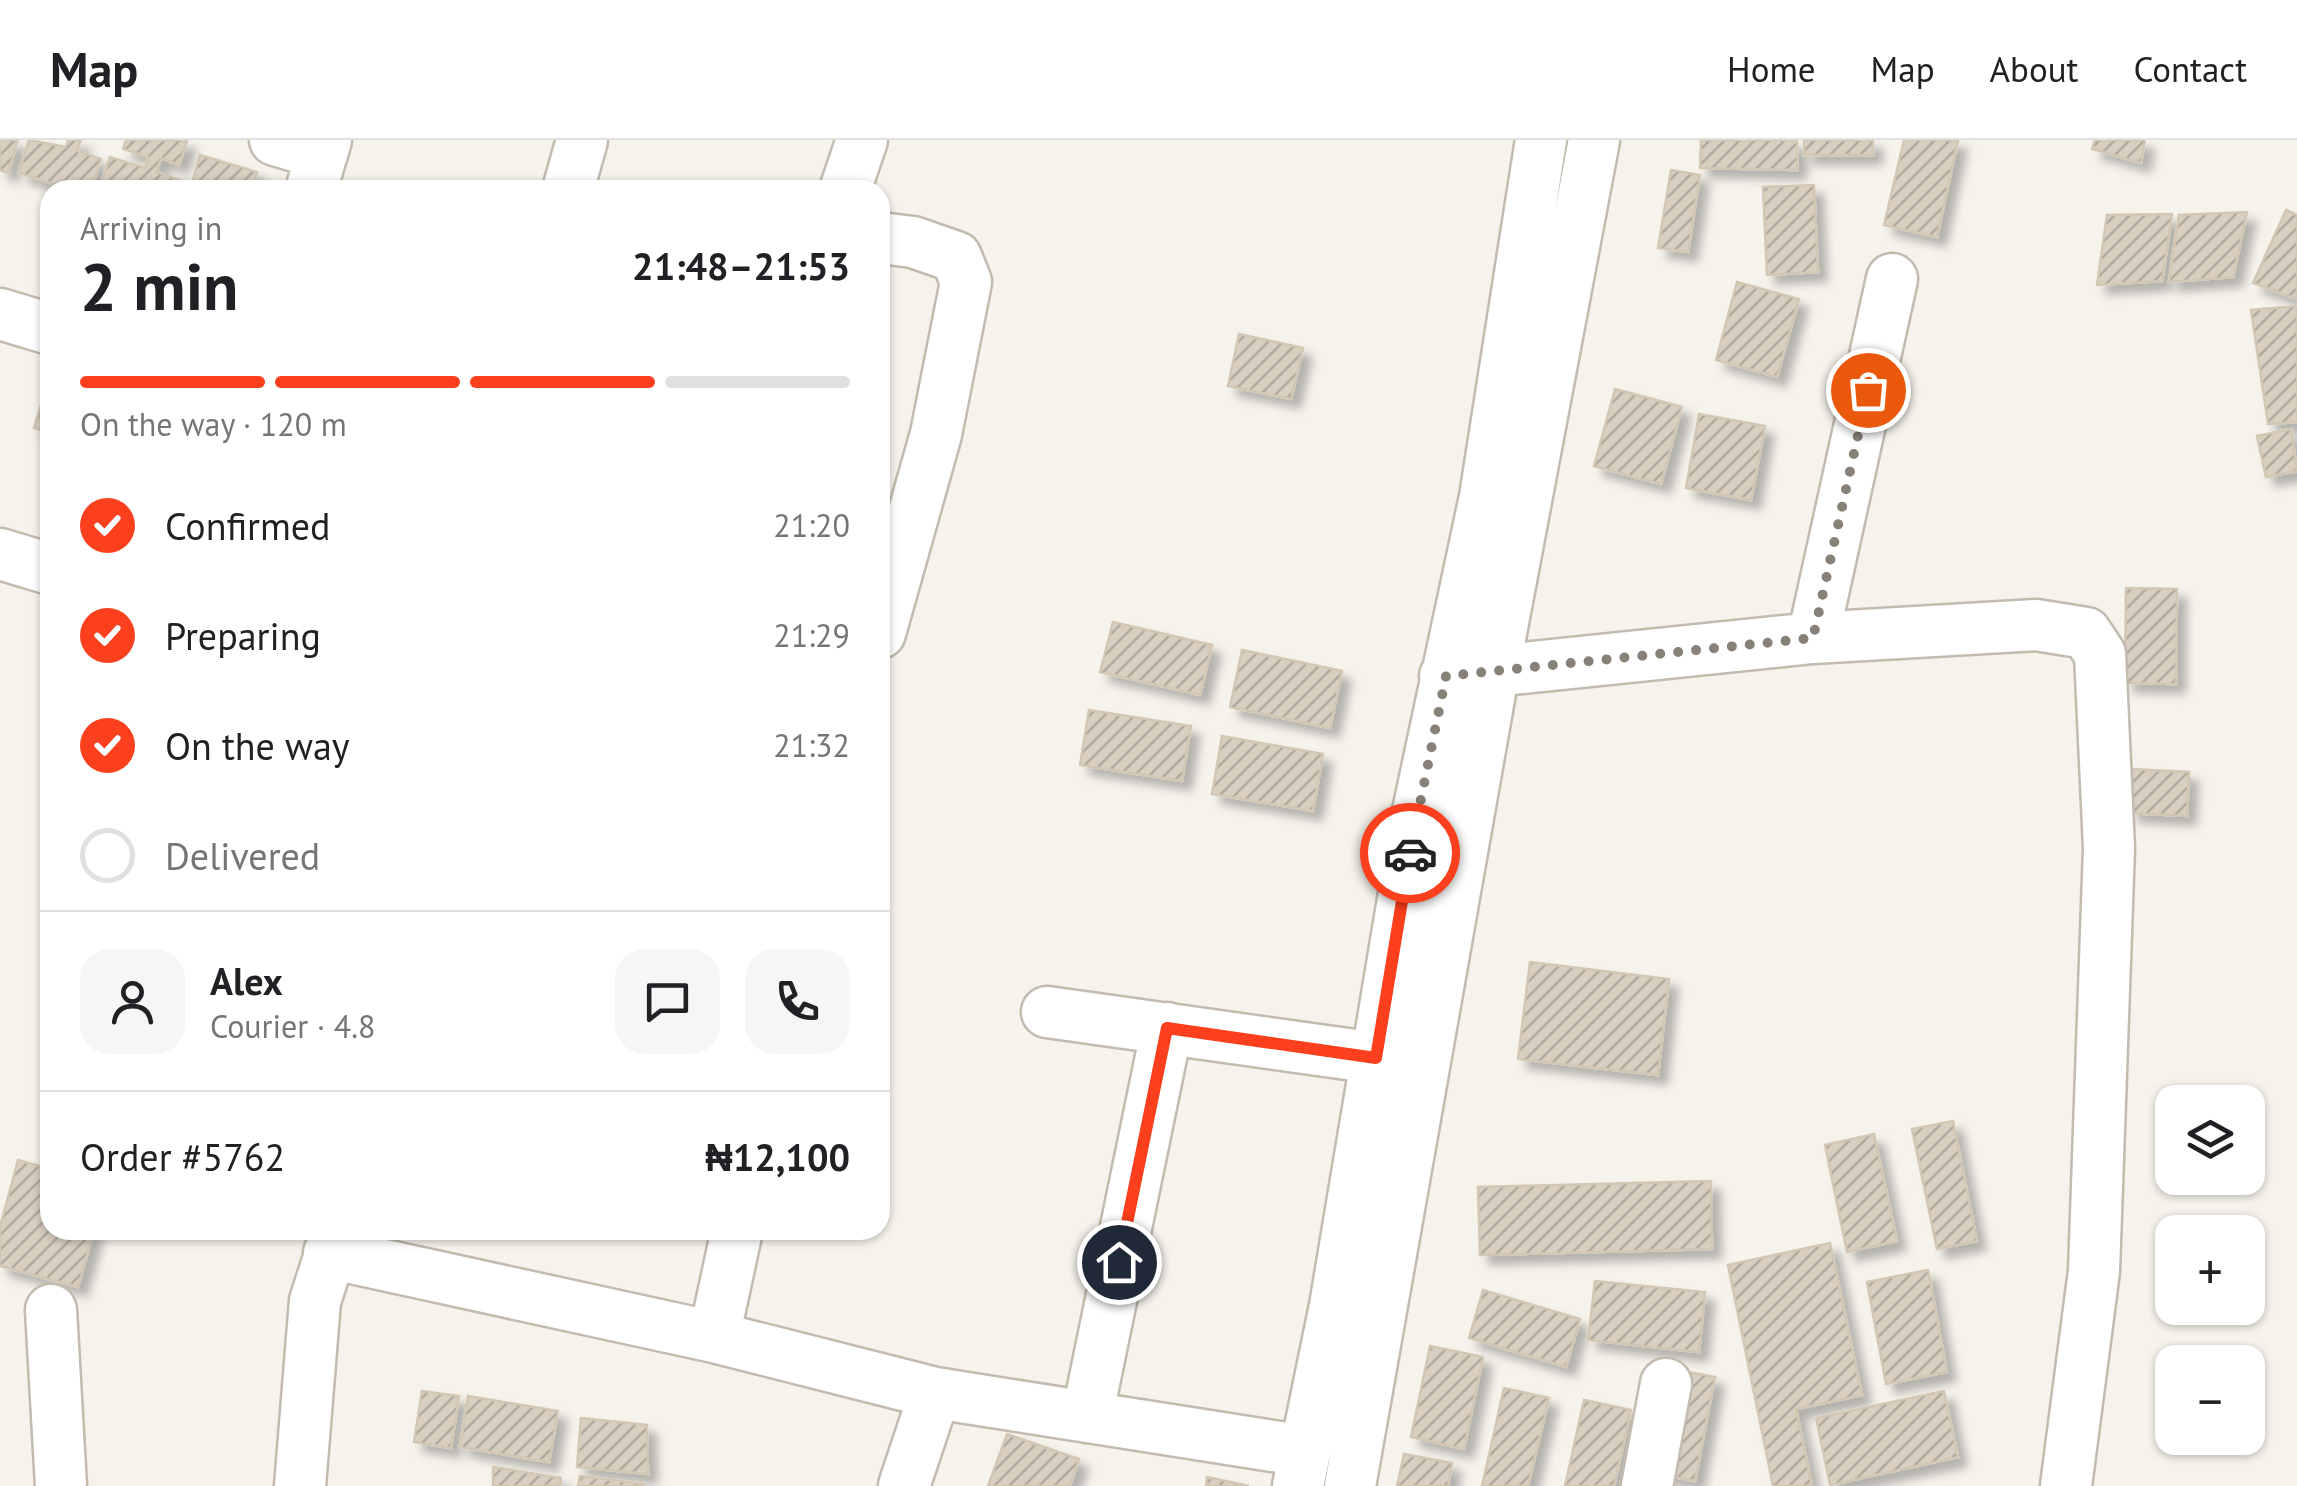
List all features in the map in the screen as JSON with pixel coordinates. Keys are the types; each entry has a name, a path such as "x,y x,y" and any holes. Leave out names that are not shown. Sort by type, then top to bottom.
{"street":[{"path":"571,180 582,140"},
{"path":"848,180 862,140"},
{"path":"1350,1486 1470,673 1485,497 1541,140"},
{"path":"300,1486 315,1301 334,1241 934,1393 1087,1417 1302,1468 1336,1306 1416,816 1470,673 1594,140"},
{"path":"890,240 956,256 966,282 936,434 890,597"},
{"path":"1813,638 1892,279"},
{"path":"0,314 40,326"},
{"path":"0,554 40,566"},
{"path":"1470,673 1813,638 2036,625 2086,633 2100,654 2109,848 2094,1271 2066,1486"},
{"path":"1048,1012 1376,1058"},
{"path":"1087,1417 1167,1028"},
{"path":"714,1337 735,1240"},
{"path":"51,1310 62,1486"},
{"path":"1647,1486 1666,1384"},
{"path":"904,1486 934,1393"}],"building":[{"path":"0,140 18,140 8,173 0,170"},
{"path":"29,140 66,147 68,140 81,140 77,151 101,159 94,180 41,180 19,173"},
{"path":"126,140 187,140 179,165 161,158 156,172 180,180 102,180 110,157 145,168 149,157 123,149"},
{"path":"1701,140 1797,140 1797,170 1700,168"},
{"path":"1804,140 1873,140 1873,155 1804,155"},
{"path":"1904,140 1958,140 1937,237 1884,225"},
{"path":"2095,140 2145,140 2141,163 2092,149"},
{"path":"200,155 257,172 255,180 193,180"},
{"path":"1671,170 1700,175 1688,252 1658,248"},
{"path":"1814,185 1818,272 1767,275 1763,187"},
{"path":"2286,210 2297,215 2297,299 2253,283"},
{"path":"2247,212 2233,277 2169,282 2179,215"},
{"path":"2172,214 2162,281 2097,285 2107,215"},
{"path":"1737,282 1799,299 1777,377 1716,360"},
{"path":"2297,306 2297,422 2268,424 2251,310"},
{"path":"1239,334 1303,348 1291,399 1228,386"},
{"path":"1615,389 1682,407 1661,484 1594,466"},
{"path":"40,408 40,430 34,428"},
{"path":"1699,414 1765,426 1751,500 1686,488"},
{"path":"2291,429 2297,471 2266,477 2257,436"},
{"path":"2126,588 2177,589 2176,684 2125,683"},
{"path":"1113,622 1212,645 1200,695 1100,672"},
{"path":"1242,650 1342,671 1330,728 1230,707"},
{"path":"1089,710 1191,726 1182,781 1080,765"},
{"path":"1222,736 1323,754 1313,811 1212,794"},
{"path":"2131,769 2189,772 2187,816 2129,813"},
{"path":"1530,962 1669,979 1658,1075 1518,1059"},
{"path":"1953,1121 1977,1241 1937,1249 1912,1129"},
{"path":"1874,1134 1897,1241 1847,1252 1825,1145"},
{"path":"18,1160 40,1166 40,1240 91,1240 78,1287 0,1266 0,1227"},
{"path":"1711,1181 1712,1249 1480,1255 1478,1187"},
{"path":"1830,1243 1862,1395 1796,1409 1812,1486 1773,1486 1728,1265"},
{"path":"1928,1270 1947,1372 1886,1384 1867,1282"},
{"path":"1595,1281 1705,1292 1699,1352 1588,1340"},
{"path":"1483,1290 1580,1319 1566,1367 1469,1338"},
{"path":"1430,1346 1483,1357 1464,1449 1411,1437"},
{"path":"1672,1369 1715,1377 1695,1481 1652,1473"},
{"path":"1504,1388 1549,1398 1528,1486 1482,1486"},
{"path":"422,1391 459,1396 451,1448 414,1442"},
{"path":"1944,1391 1958,1457 1830,1485 1816,1418"},
{"path":"468,1396 558,1411 549,1462 460,1447"},
{"path":"1584,1400 1631,1410 1614,1486 1565,1486"},
{"path":"581,1418 647,1425 648,1474 577,1467"},
{"path":"1007,1434 1079,1459 1070,1486 988,1486"},
{"path":"1404,1454 1452,1463 1448,1486 1397,1486"},
{"path":"493,1467 561,1478 560,1486 493,1486"},
{"path":"580,1476 644,1484 644,1486 578,1486"},
{"path":"1207,1477 1249,1486 1206,1486"}],"way so far":[{"path":"1410,853 1446,676 1813,638 1868,390"}],"route":[{"path":"1119,1262 1167,1028 1376,1058 1410,853"}]}
